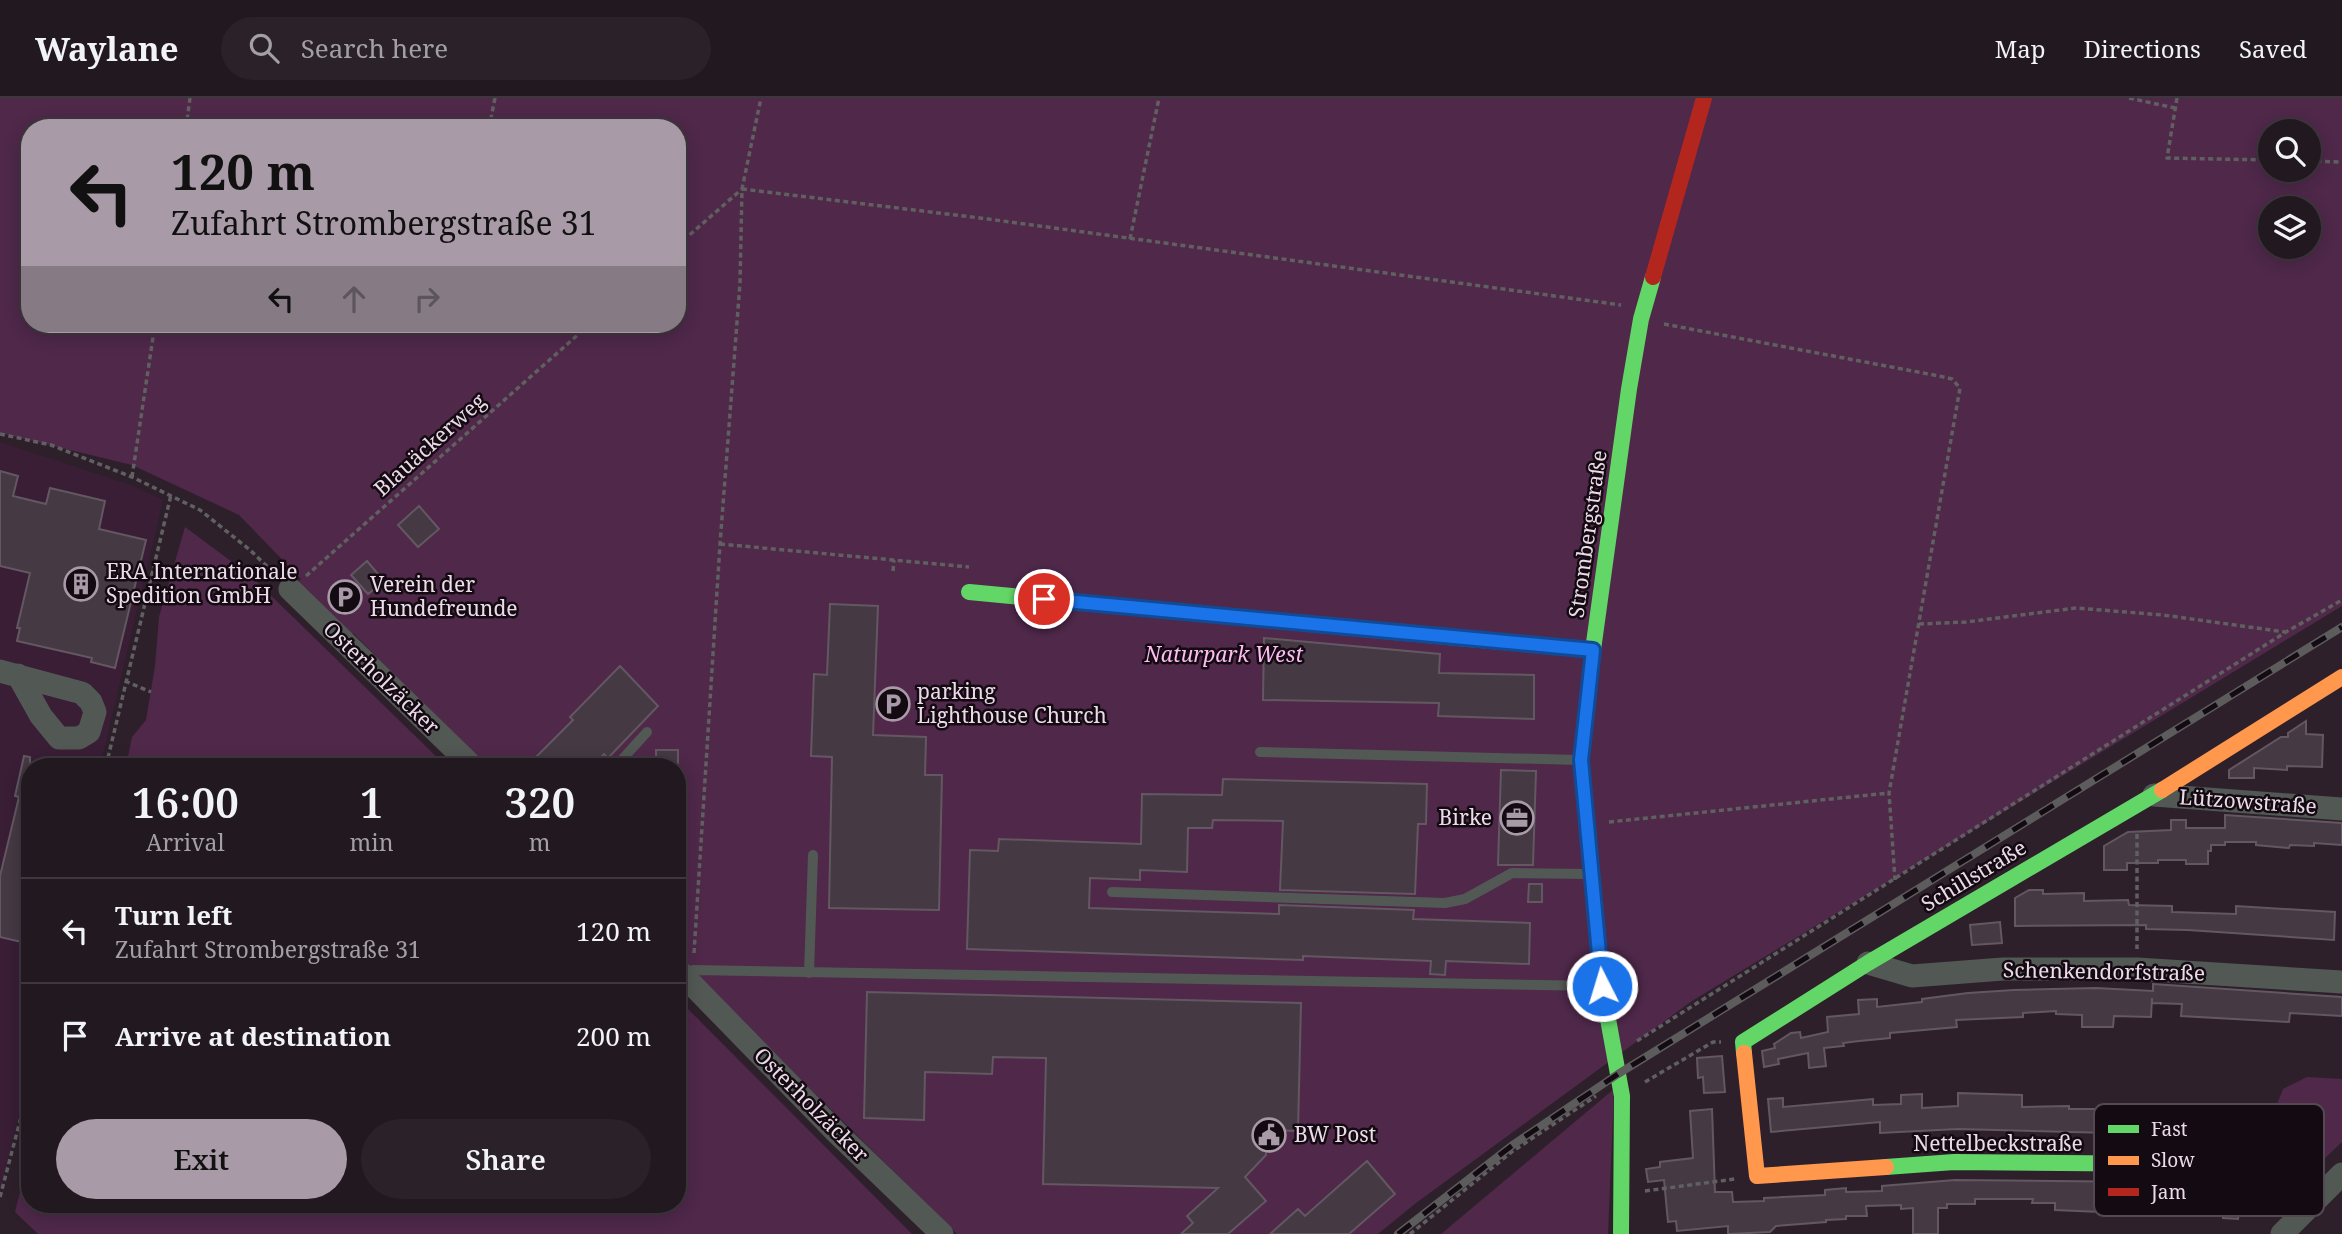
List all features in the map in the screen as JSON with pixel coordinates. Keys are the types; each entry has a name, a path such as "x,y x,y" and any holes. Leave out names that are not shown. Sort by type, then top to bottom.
{"street":[{"name":"Strombergstraße","path":"1621,1234 1621,1088 1602,986 1581,760 1593,650 1642,313 1704,98"},
{"name":"Osterholzäcker","path":"290,589 464,758"},
{"path":"969,593 1593,650"},
{"path":"9,673 82,692 95,712 89,732 79,738 59,738 9,673"},
{"name":"Schillstraße","path":"1742,1042 1868,963 2146,799 2342,677"},
{"name":"Lützowstraße","path":"2146,799 2342,809"},
{"name":"Schenkendorfstraße","path":"1868,963 1912,976 2003,969 2137,969 2342,982"},
{"name":"Osterholzäcker","path":"686,973 836,1132 942,1234"},
{"path":"1742,1042 1757,1176"},
{"name":"Nettelbeckstraße","path":"1757,1176 1954,1162 2094,1163"},
{"path":"2324,1192 2342,1174"},
{"path":"2281,1234 2300,1216"}],"lane":[{"path":"623,758 647,732"},
{"path":"1260,752 1581,760"},
{"path":"809,973 813,855"},
{"path":"1112,892 1445,903 1465,899 1512,873 1593,874"},
{"path":"686,971 1602,986"}],"path":[{"path":"187,119 190,98"},
{"path":"491,119 495,98"},
{"path":"686,947 740,283 742,189 761,98"},
{"path":"1130,239 1159,98"},
{"path":"2129,98 2175,108"},
{"path":"2177,98 2167,158 2258,160"},
{"path":"2321,161 2342,162"},
{"path":"686,238 742,189 1130,239 1642,313 1952,379 1960,388 1889,793 1895,880"},
{"path":"132,477 154,333"},
{"name":"Blauäckerweg","path":"290,589 580,333"},
{"path":"0,434 51,445 132,477 200,510 250,550 290,589"},
{"path":"108,758 171,495"},
{"path":"893,571 894,560"},
{"path":"1614,1055 2286,632 2342,600"},
{"path":"1919,624 1966,622 2076,608 2163,615 2286,632"},
{"path":"125,681 151,692"},
{"path":"1589,824 1889,793"},
{"path":"2137,969 2146,799"},
{"path":"1410,1234 1513,1151 1621,1088 1713,1042 1742,1042"},
{"path":"0,1197 21,1117"},
{"path":"1622,1192 1757,1176"}],"shaded area":[{"path":"0,442 131,485 163,500 102,758 21,758 21,1105 0,1194"}],"green space":[{"name":"Naturpark West","path":"0,98 2342,98 2342,606 1692,1001 1416,1203 1378,1234 957,1234 686,967 686,758 476,758 353,633 344,641 290,589 301,579 239,515 132,465 0,433"},
{"path":"185,527 251,576 438,758 128,758 132,737 146,720 155,666 159,617"},
{"path":"686,1007 912,1234 38,1234 15,1212 21,1188 21,1213 686,1213"},
{"path":"2307,1077 2342,1079 2342,1142 2324,1159 2324,1104 2277,1104 2283,1089"},
{"path":"1614,1089 1608,1234 1441,1234"}],"building":[{"name":"ERA Internationale Spedition GmbH","path":"0,471 18,476 13,496 46,504 50,488 105,501 99,529 146,540 115,668 91,662 92,658 17,641 20,628 17,628 30,573 0,566"},
{"path":"419,506 439,529 418,547 398,525"},
{"path":"367,561 384,581 368,594 351,575"},
{"path":"830,604 878,606 873,735 926,737 925,775 942,775 939,910 829,908 832,757 811,756 814,674 827,675"},
{"path":"1264,638 1440,654 1439,673 1534,675 1534,719 1438,716 1439,703 1263,700"},
{"path":"620,666 658,706 608,758 604,754 600,758 535,758 573,720 570,717"},
{"path":"2306,721 2306,734 2323,735 2322,767 2287,766 2287,770 2254,768 2254,778 2229,778 2229,770 2281,737 2288,737 2288,733"},
{"path":"656,750 678,750 678,758 656,758"},
{"path":"21,769 21,942 0,937 0,876 19,797 15,796"},
{"name":"Birke","path":"1501,770 1536,771 1533,865 1498,865"},
{"path":"1223,779 1427,784 1426,824 1418,824 1415,894 1280,890 1283,821 1213,820 1212,828 1188,828 1187,872 1140,870 1140,880 1090,878 1089,908 1279,914 1279,905 1414,910 1413,919 1530,923 1529,964 1446,961 1445,975 1430,974 1431,961 1303,956 1303,960 967,949 970,850 998,851 999,839 1141,844 1142,794 1222,795"},
{"path":"2225,815 2342,823 2342,845 2314,843 2314,846 2290,845 2289,848 2256,845 2256,842 2225,842 2225,845 2211,845 2208,864 2186,864 2186,860 2158,860 2158,863 2127,863 2127,870 2104,870 2104,846 2128,832 2171,830 2171,820 2186,820 2186,828 2225,828"},
{"path":"1529,884 1542,884 1542,902 1528,902"},
{"path":"2029,890 2043,890 2043,894 2084,893 2084,901 2128,900 2129,905 2172,906 2172,912 2236,914 2236,906 2335,912 2334,940 2146,929 2146,925 2015,926 2015,898"},
{"path":"2000,922 2002,943 1972,945 1970,925"},
{"path":"2153,984 2342,997 2342,1016 2290,1013 2289,1022 2181,1016 2182,1004 2152,1003 2152,998 2151,1017 2114,1016 2113,1027 2082,1027 2082,1015 2056,1014 2056,1011 2023,1013 2023,1017 1956,1020 1957,1027 1890,1033 1890,1038 1824,1048 1826,1066 1809,1068 1808,1053 1778,1059 1779,1064 1764,1067 1762,1051 1775,1048 1774,1044 1791,1033 1800,1032 1801,1038 1828,1032 1827,1017 1859,1014 1858,1000 1877,999 1877,1007 1968,993 2014,990 2096,988 2153,991"},
{"path":"867,992 1301,1003 1298,1131 1266,1130 1266,1155 1245,1177 1266,1201 1228,1234 1181,1234 1193,1223 1187,1216 1218,1188 1043,1184 1046,1058 993,1057 992,1074 925,1072 924,1120 864,1118"},
{"path":"1722,1056 1725,1092 1704,1093 1703,1077 1698,1078 1697,1058"},
{"path":"1958,1093 2022,1095 2022,1107 2069,1106 2069,1109 2094,1109 2094,1133 1958,1129 1880,1133 1880,1122 1771,1132 1768,1099 1783,1098 1783,1107 1873,1099 1873,1105 1901,1104 1901,1095 1922,1094 1922,1108 1958,1106"},
{"path":"1712,1109 1715,1192 1732,1192 1733,1202 1825,1195 1825,1190 1846,1188 1846,1192 1882,1191 1882,1186 1955,1180 2094,1181 2094,1212 2055,1210 2055,1203 2032,1203 2033,1199 1975,1199 1975,1204 1947,1204 1947,1208 1938,1208 1938,1234 1913,1234 1913,1208 1901,1209 1901,1205 1866,1206 1867,1216 1846,1216 1846,1219 1826,1222 1776,1226 1770,1232 1728,1234 1728,1226 1677,1231 1676,1221 1668,1222 1664,1180 1648,1182 1646,1169 1660,1167 1660,1162 1693,1158 1690,1111"},
{"path":"1367,1161 1395,1194 1349,1234 1270,1234 1298,1209 1305,1216"},
{"path":"2223,1216 2238,1216 2238,1219"}],"railway":[{"path":"1398,1234 1514,1144 1618,1074 2342,627"}],"traffic: fast":[{"path":"1621,1234 1622,1096 1602,986 1581,760 1593,650 1629,389 1641,319 1653,277"},
{"path":"969,592 1470,639"},
{"path":"1744,1053 1743,1042 1868,963 2162,790"},
{"path":"1886,1167 1954,1162 2094,1163"}],"traffic: slow":[{"path":"1470,639 1593,650"},
{"path":"2162,790 2342,677"},
{"path":"1744,1053 1757,1176 1886,1167"}],"traffic: jam":[{"path":"1653,277 1704,98"}],"place":[{"name":"ERA Internationale Spedition GmbH","path":"81,584"},
{"name":"Verein der Hundefreunde","path":"345,597"},
{"name":"parking Lighthouse Church","path":"893,704"},
{"name":"Birke","path":"1517,818"},
{"name":"BW Post","path":"1269,1135"}],"route":[{"path":"1044,599 1593,650 1581,760 1602,986"}]}
